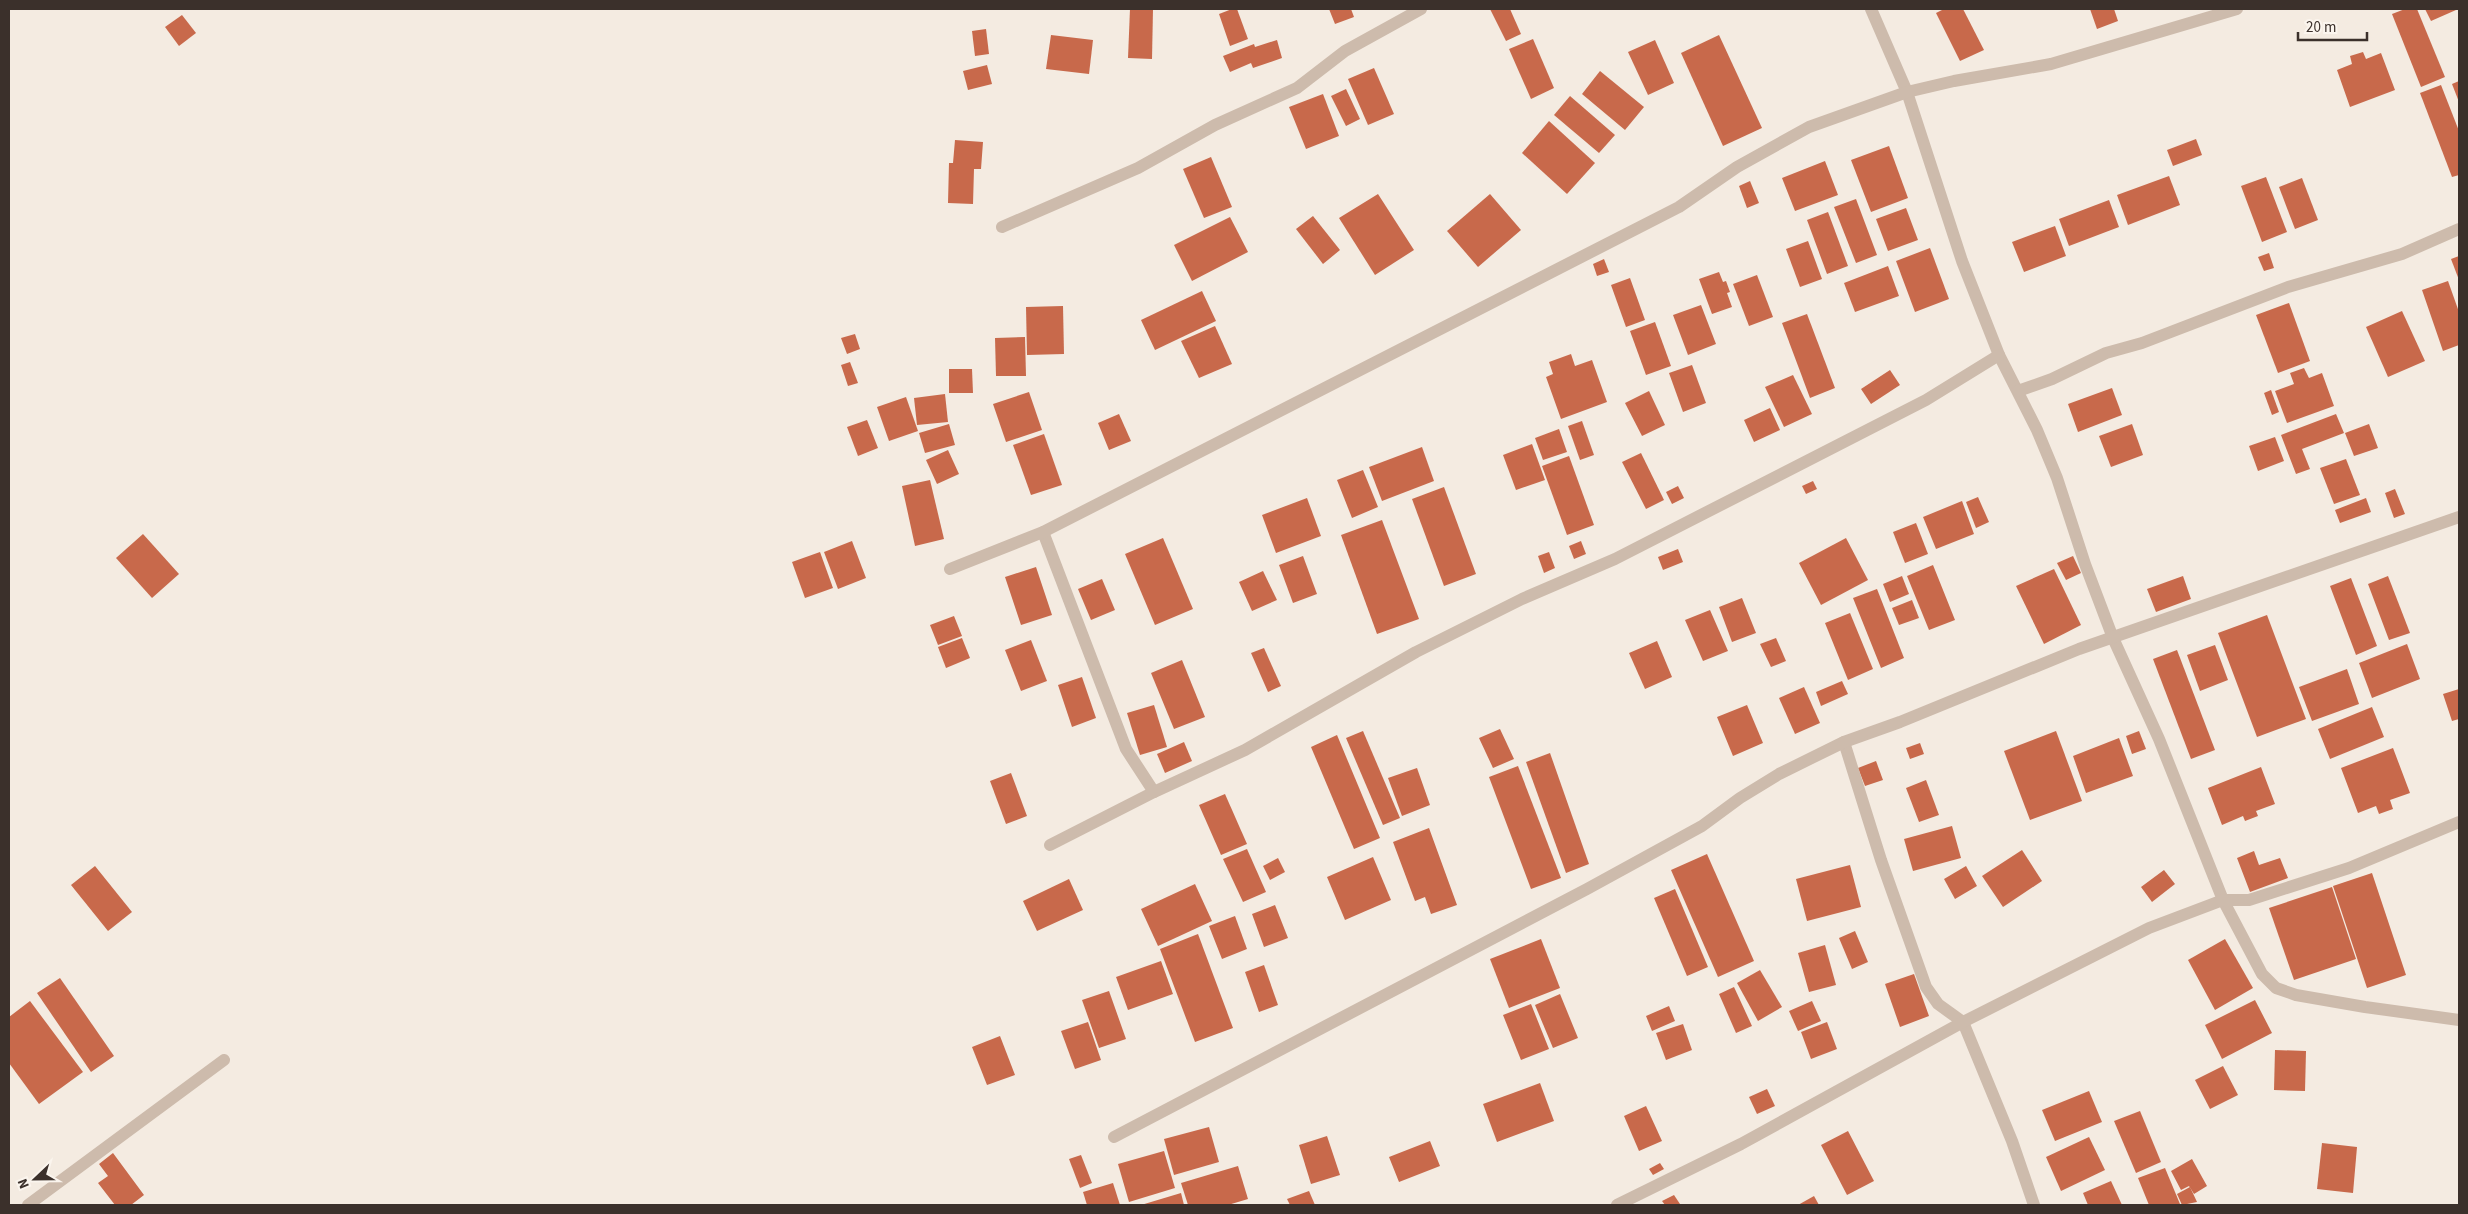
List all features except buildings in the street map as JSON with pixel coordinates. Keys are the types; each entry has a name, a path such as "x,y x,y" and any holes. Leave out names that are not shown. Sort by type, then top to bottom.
{"street":[{"path":"1002,227 1138,168 1214,125 1297,88 1345,51 1420,9"},
{"path":"1871,9 1907,92 1962,261 1999,355 2057,478 2085,564 2113,638 2159,739 2223,900 2262,974 2276,988 2296,995 2459,1020"},
{"path":"950,569 1043,532 1679,207 1737,167 1809,127 1907,92 1954,81 2052,64 2237,9"},
{"path":"2018,392 2052,379 2106,353 2142,344 2288,287 2402,254 2459,229"},
{"path":"1050,845 1154,792 1245,750 1416,652 1522,599 1615,559 1926,400 1999,355"},
{"path":"1114,1137 1587,889 1702,826 1740,798 1779,774 1844,742 1900,722 2079,649 2459,517"},
{"path":"1043,532 1126,749 1154,792"},
{"path":"1844,742 1881,860 1926,987 1938,1004 1963,1022 2012,1141 2034,1205"},
{"path":"1617,1205 1741,1144 1963,1022 2149,928 2223,900 2249,900 2349,868 2459,822"},
{"path":"28,1205 224,1060"}]}
